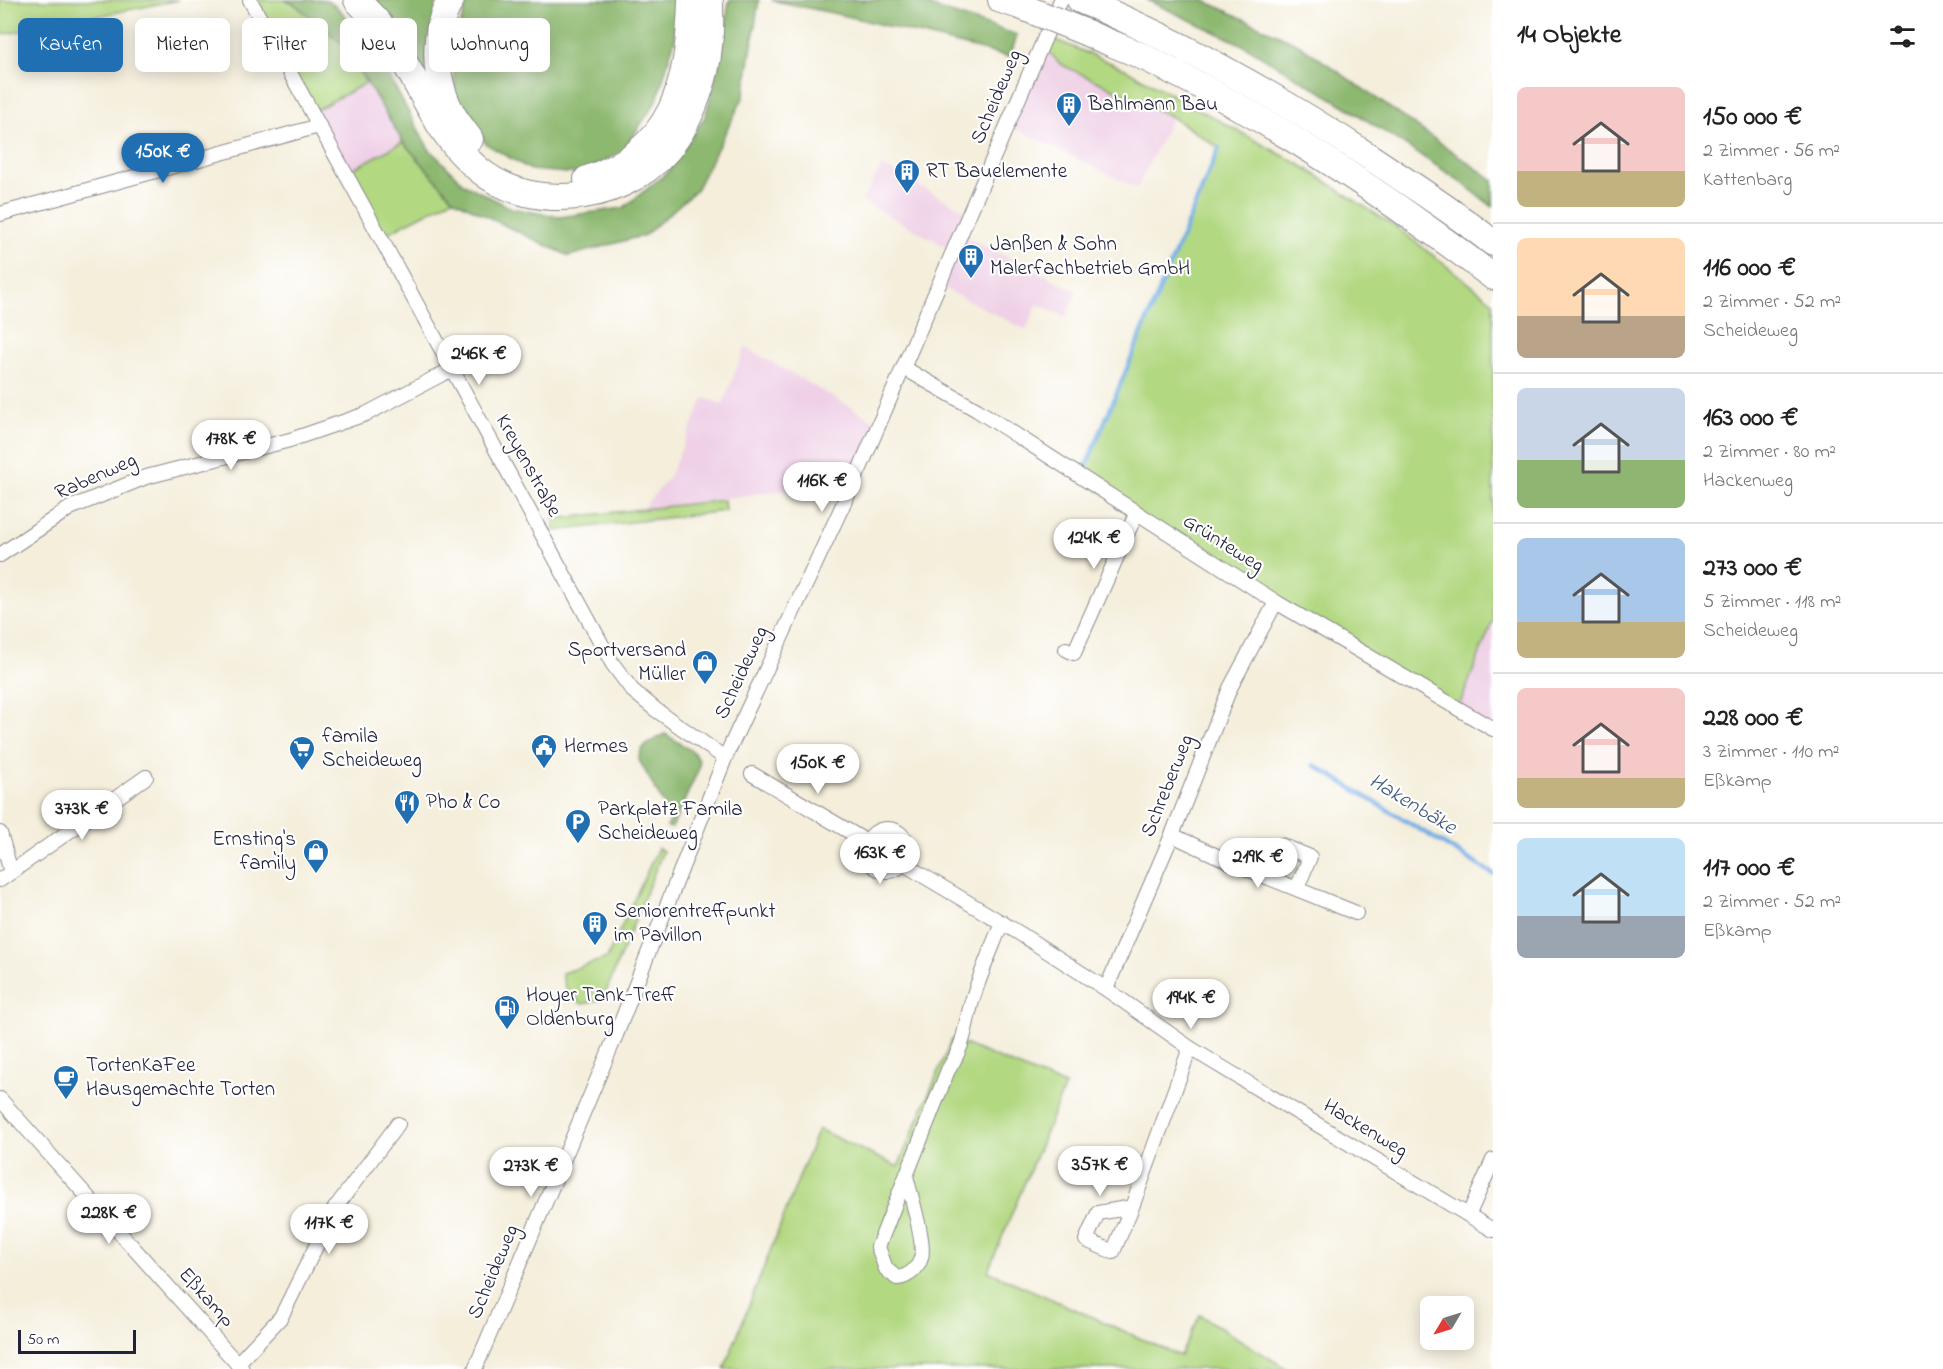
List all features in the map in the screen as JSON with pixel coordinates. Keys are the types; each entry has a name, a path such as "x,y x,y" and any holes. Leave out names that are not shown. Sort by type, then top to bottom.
{"highway":[{"path":"357,0 382,27 452,145 480,171 516,190 543,197 572,197 598,192 629,181 651,166 676,140 697,98 710,47 710,0"},
{"path":"451,0 440,27 437,49 438,70 444,96 455,120 471,141 492,159 516,172 541,180 562,182 584,179 610,171 633,156 651,140 666,119 677,96 687,54 691,0"},
{"path":"1010,3 1153,61 1267,122 1430,229 1493,277"},
{"path":"1097,3 1216,65 1331,132 1493,243"}],"street":[{"name":"Kreyenstraße","path":"250,0 612,663 632,690 656,710 725,758"},
{"name":"Scheideweg","path":"475,1369 616,1035 725,758 855,481 1061,0"},
{"path":"0,214 319,126"},
{"name":"Grünteweg","path":"904,368 977,410 1276,602 1493,729"},
{"name":"Rabenweg","path":"0,555 70,508 146,477 290,440 366,414 452,369"},
{"path":"1075,654 1136,513"},
{"name":"Schreberweg","path":"1106,989 1172,835 1230,688 1276,602"},
{"path":"752,774 867,842"},
{"path":"0,833 5,876 146,777"},
{"path":"891,829 897,832 906,843 907,850 902,863 897,868 885,871 873,866 866,855 867,842 876,832 891,829"},
{"path":"1172,835 1356,913"},
{"path":"1245,867 1281,845 1310,857 1297,888"},
{"name":"Hackenweg","path":"902,863 1002,922 1106,989 1190,1048 1493,1230"},
{"path":"906,1176 921,1239 922,1258 911,1274 897,1278 886,1269 878,1246 948,1070 959,1053 972,1001 1002,922"},
{"path":"1132,1207 1190,1048"},
{"name":"Eßkamp","path":"0,1099 239,1366 281,1317 335,1208 398,1124"},
{"path":"1469,1214 1493,1160"}],"shaded area":[{"path":"1041,48 1060,64 1172,117 1137,188 1008,125"},
{"path":"366,83 403,142 345,173 312,112"},
{"path":"882,166 970,213 961,235 1077,291 1066,317 1038,304 1026,330 939,286 954,251 862,201"},
{"path":"745,347 880,424 855,481 642,509 669,477 704,398 723,404"},
{"path":"1493,620 1493,729 1458,709"}],"green space":[{"path":"0,0 179,0 87,18 18,18 18,31 0,35"},
{"path":"250,0 284,0 293,3 311,18 260,18"},
{"path":"284,0 327,0 338,8 347,18 340,18 340,42 328,32 328,18 311,18 293,3"},
{"path":"375,0 437,0 435,18 429,18 427,89 417,69 417,18 387,18"},
{"path":"468,0 675,0 675,38 657,100 623,151 581,174 531,170 486,144 456,98 454,72 550,72 550,18 462,18"},
{"path":"729,0 759,0 744,96 696,190 645,235 569,256 453,199 403,142 361,72 386,72 429,149 464,184 511,208 560,217 623,208 668,172 705,117 722,53"},
{"path":"771,0 912,0 1017,35 1010,57 851,17"},
{"path":"1147,0 1203,0 1300,45 1493,180 1493,207 1457,179 1348,108 1243,45"},
{"path":"328,32 340,42 340,72 360,72 366,83 312,112 290,72 328,72"},
{"path":"1049,37 1125,69 1302,166 1399,229 1493,302 1493,620 1458,709 1081,479 1219,148 1172,117 1060,64 1047,50"},
{"path":"403,142 453,199 380,237 345,173"},
{"path":"724,500 725,511 555,531 554,519"},
{"path":"665,734 693,752 699,760 699,768 672,828 667,827 671,819 639,760 644,747"},
{"path":"658,848 663,851 603,999 582,1004 568,991 562,973 607,958"},
{"path":"952,1039 1065,1086 988,1271 1180,1356 1200,1315 1287,1369 724,1369 818,1129 898,1167"}],"waterway":[{"path":"1082,476 1219,148"},
{"name":"Hakenbäke","path":"1314,765 1493,874"}],"place":[{"name":"Bahlmann Bau","path":"1069,128"},
{"name":"RT Bauelemente","path":"907,195"},
{"name":"Janßen & Sohn Malerfachbetrieb GmbH","path":"971,280"},
{"name":"Sportversand Müller","path":"705,686"},
{"name":"Hermes","path":"544,770"},
{"name":"famila Scheideweg","path":"302,772"},
{"name":"Pho & Co","path":"407,826"},
{"name":"Parkplatz Famila Scheideweg","path":"578,845"},
{"name":"Ernsting's family","path":"316,875"},
{"name":"Seniorentreffpunkt im Pavillon","path":"595,947"},
{"name":"Hoyer Tank-Treff Oldenburg","path":"507,1031"},
{"name":"TortenKaFee Hausgemachte Torten","path":"66,1101"}]}
